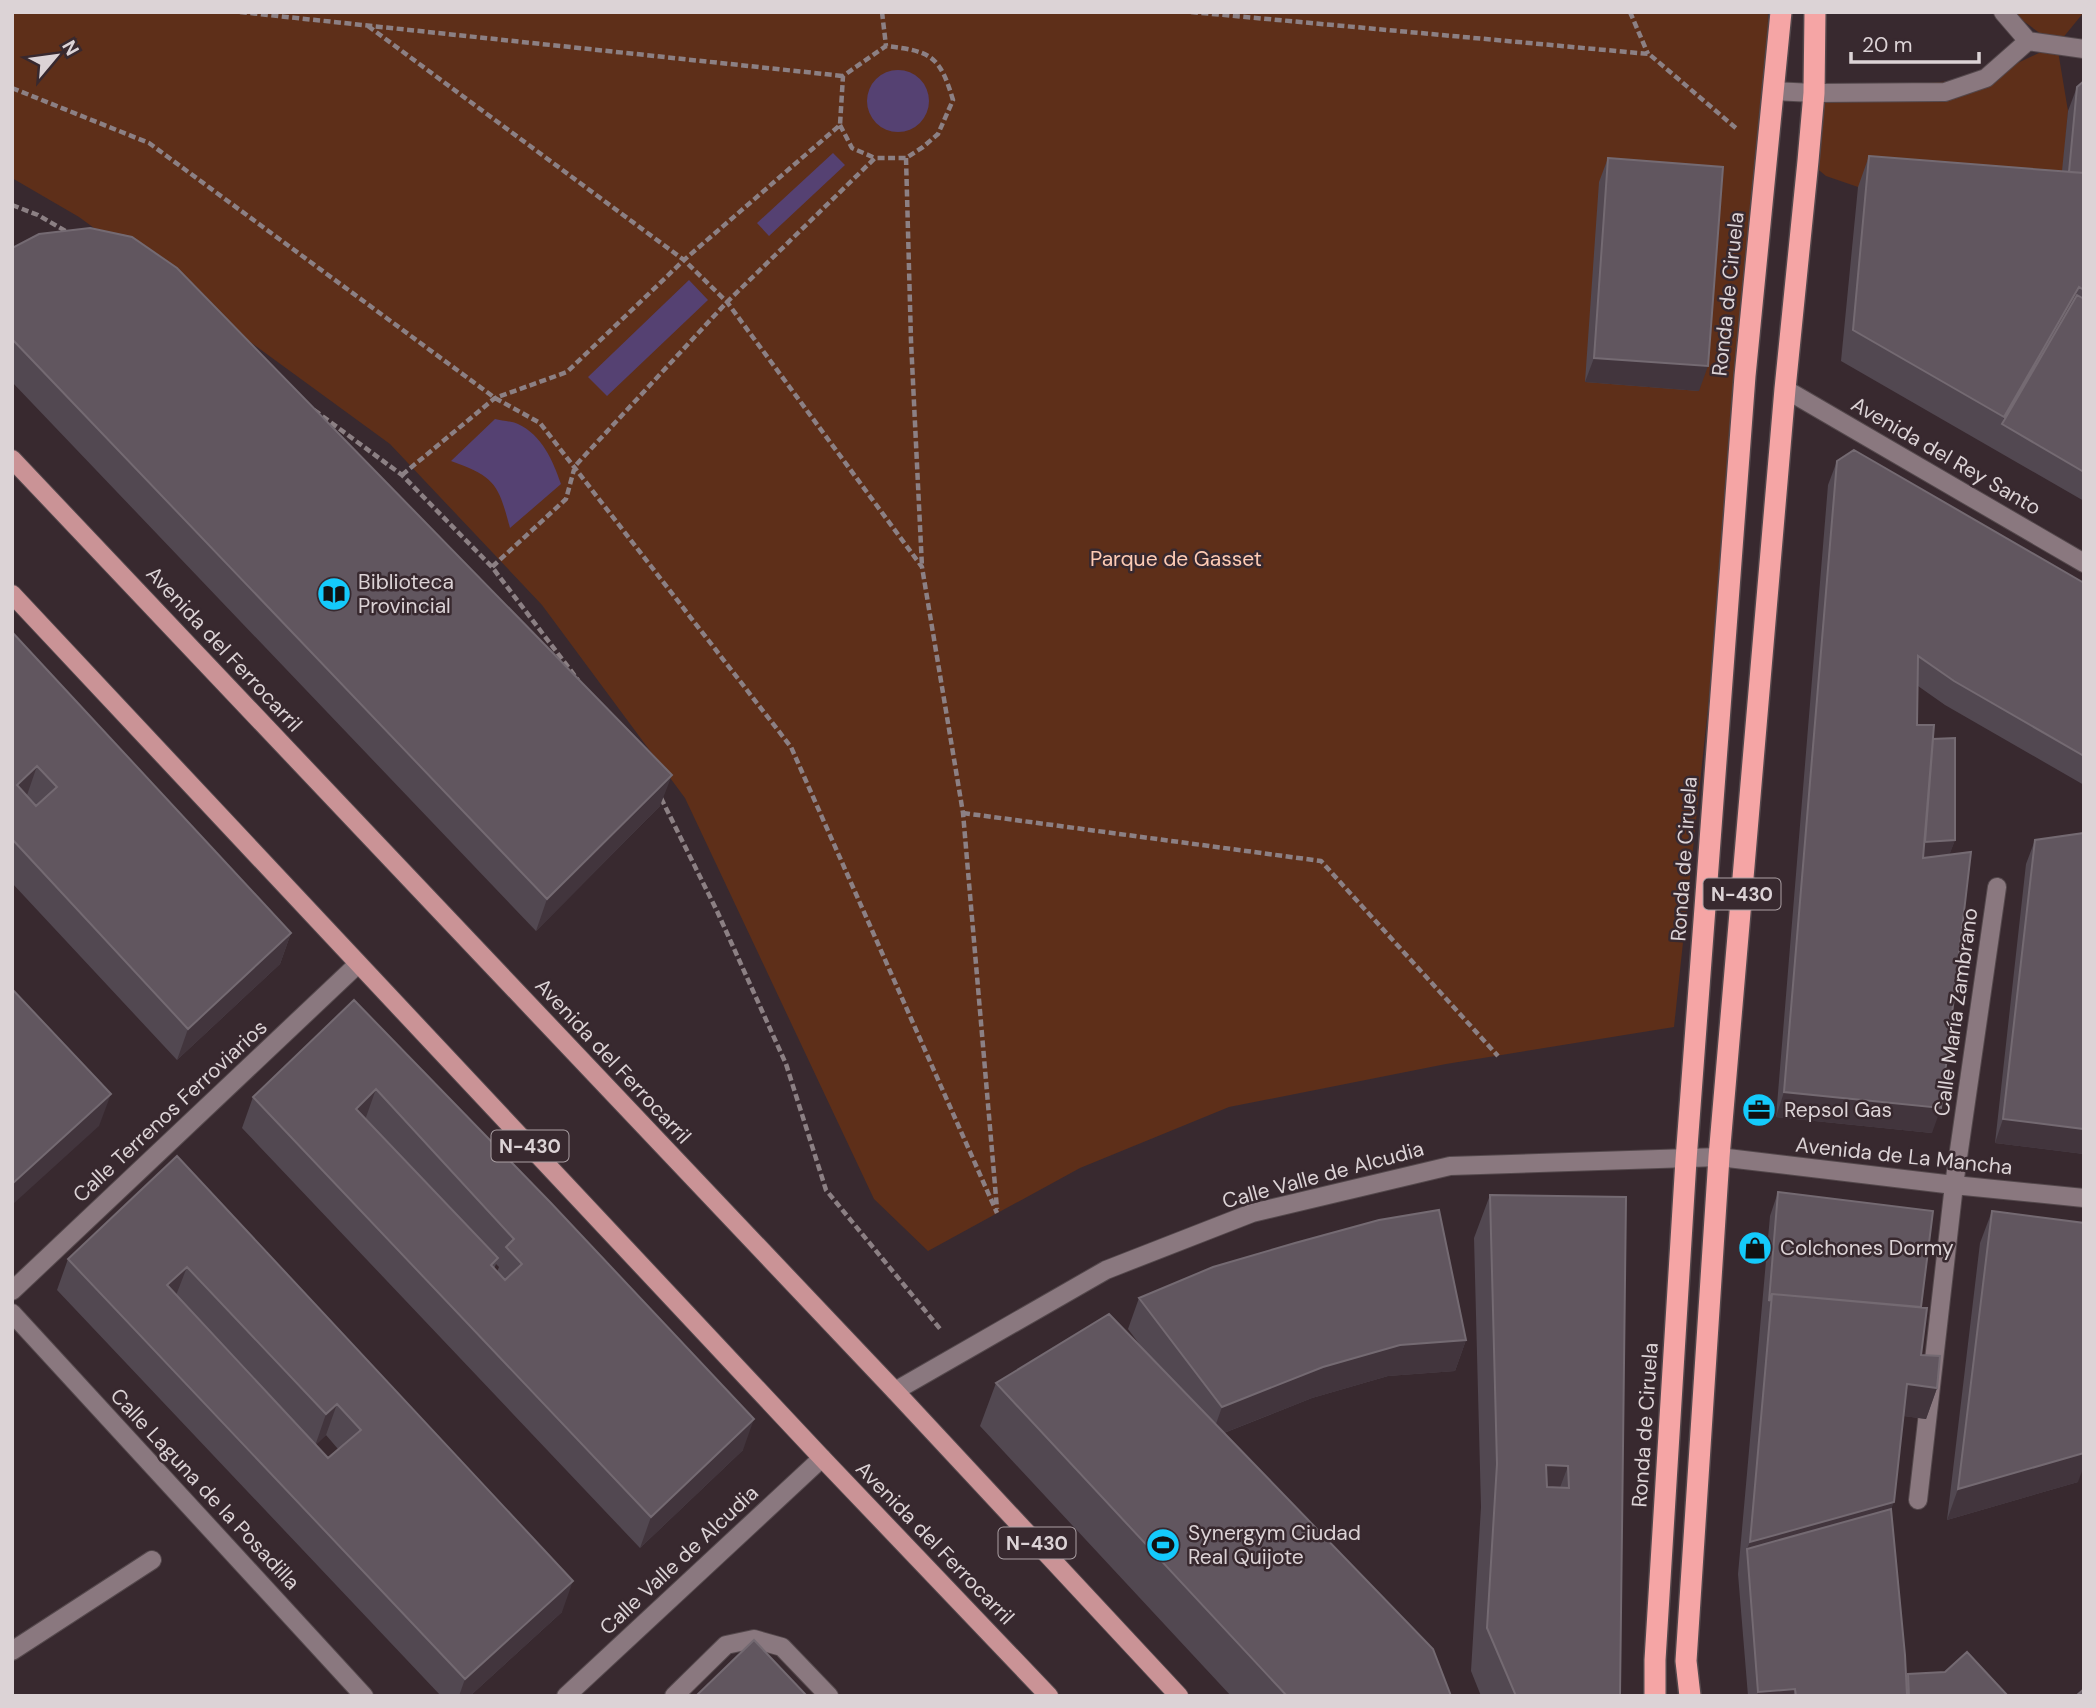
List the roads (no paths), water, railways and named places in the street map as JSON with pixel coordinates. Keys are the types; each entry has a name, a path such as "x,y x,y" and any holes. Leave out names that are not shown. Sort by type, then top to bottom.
{"highway":[{"name":"Ronda de Ciruela","path":"1655,1696 1686,1160 1745,376 1780,20"},
{"name":"N-430","path":"1690,1696 1686,1661 1719,1157 1785,389 1814,93 1815,21"}],"main road":[{"name":"Avenida del Ferrocarril","path":"12,459 895,1391 1179,1696"},
{"name":"Avenida del Ferrocarril","path":"12,594 822,1458 1049,1696"}],"street":[{"path":"2003,12 2028,41 2084,49"},
{"path":"1773,91 1945,92 1986,78 2028,41"},
{"name":"Avenida del Rey Santo","path":"1785,389 2084,563"},
{"name":"Calle María Zambrano","path":"1918,1500 1954,1185 1997,887"},
{"name":"Calle Terrenos Ferroviarios","path":"12,1291 359,964"},
{"name":"Calle Valle de Alcudia","path":"895,1391 1106,1270 1252,1213 1450,1166 1719,1157"},
{"name":"Avenida de La Mancha","path":"1719,1157 2084,1198"},
{"name":"Calle Laguna de la Posadilla","path":"12,1313 364,1696"},
{"name":"Calle Valle de Alcudia","path":"566,1696 822,1458"},
{"path":"12,1651 152,1560"},
{"path":"674,1696 726,1645 754,1639 782,1647 829,1696"}],"place":[{"name":"Biblioteca Provincial","path":"334,594"},
{"name":"Repsol Gas","path":"1759,1110"},
{"name":"Colchones Dormy","path":"1755,1248"},
{"name":"Synergym Ciudad Real Quijote","path":"1163,1545"}],"park label":[{"name":"Parque de Gasset","path":"1176,559"}]}
